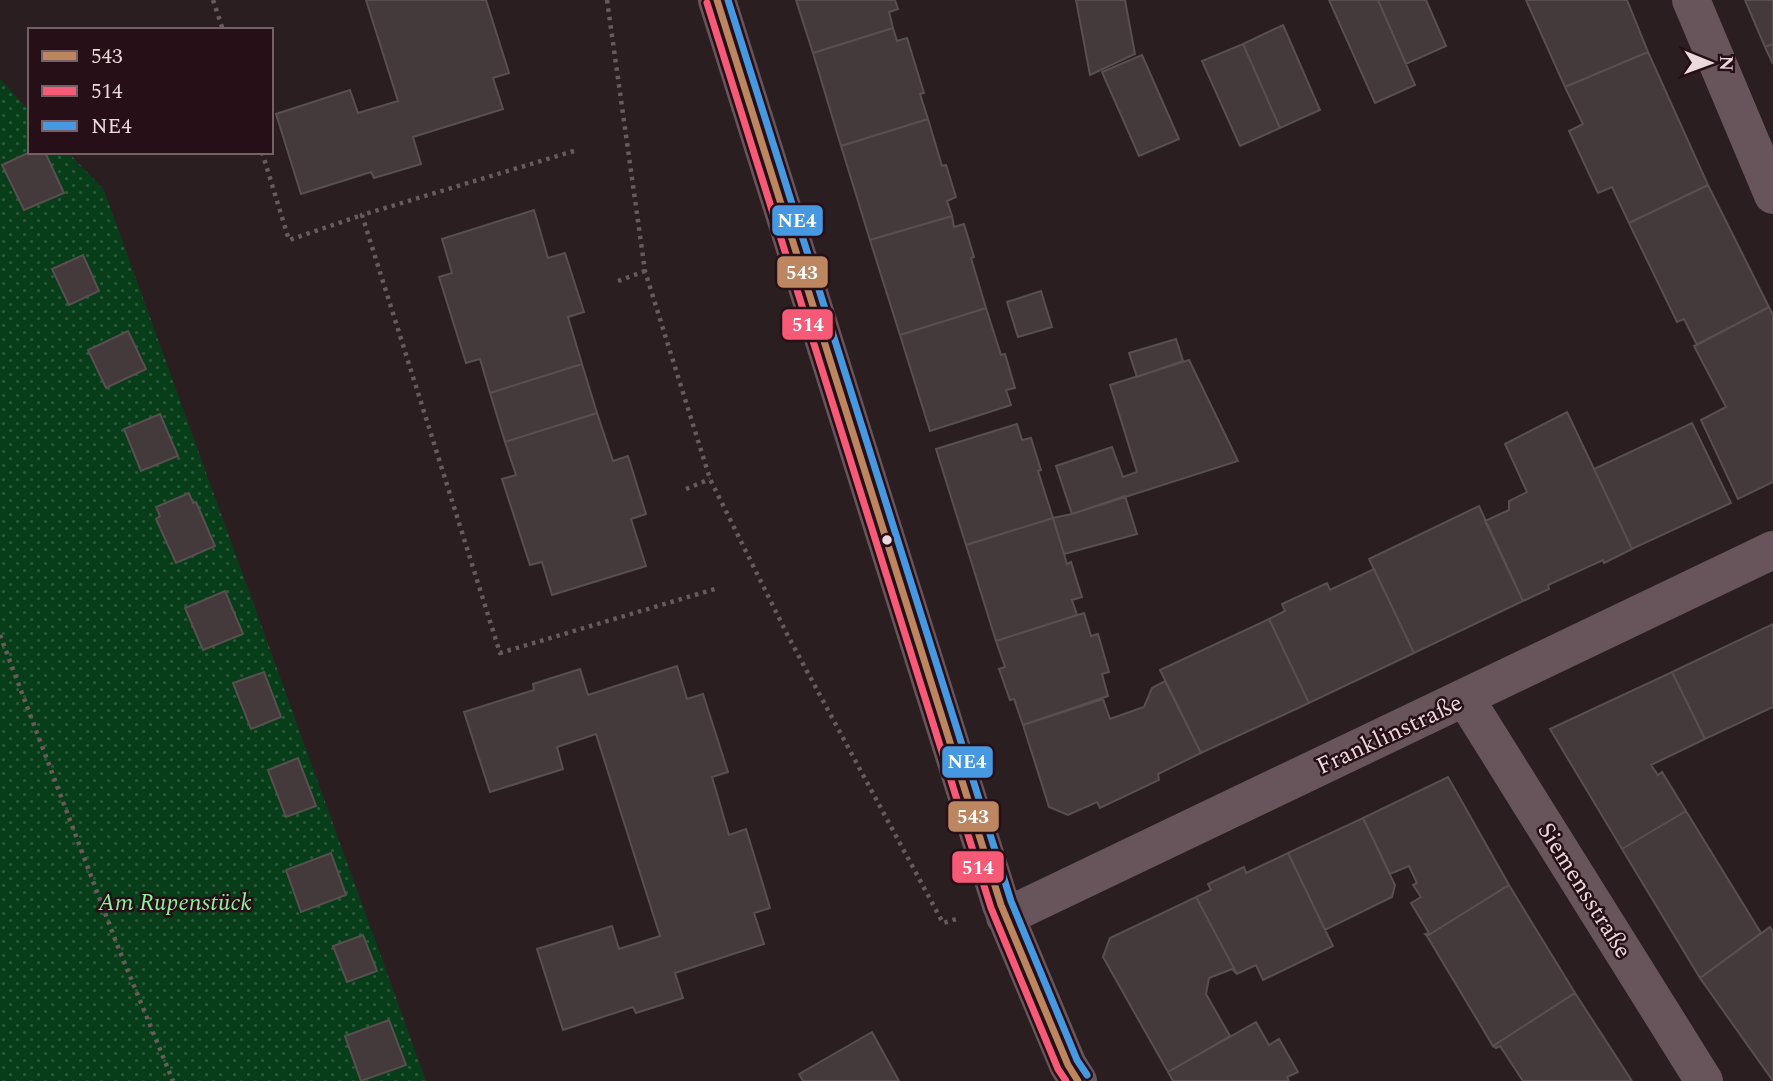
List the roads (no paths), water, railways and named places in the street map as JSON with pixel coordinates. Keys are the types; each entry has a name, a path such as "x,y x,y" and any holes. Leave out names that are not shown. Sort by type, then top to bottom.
{"street":[{"path":"717,0 1003,911 1078,1081"},
{"path":"1691,0 1773,195"},
{"name":"Franklinstraße","path":"1003,911 1465,698 1773,550"},
{"name":"Siemensstraße","path":"1465,698 1704,1081"}],"park label":[{"name":"Am Rupenstück","path":"175,902"}]}
